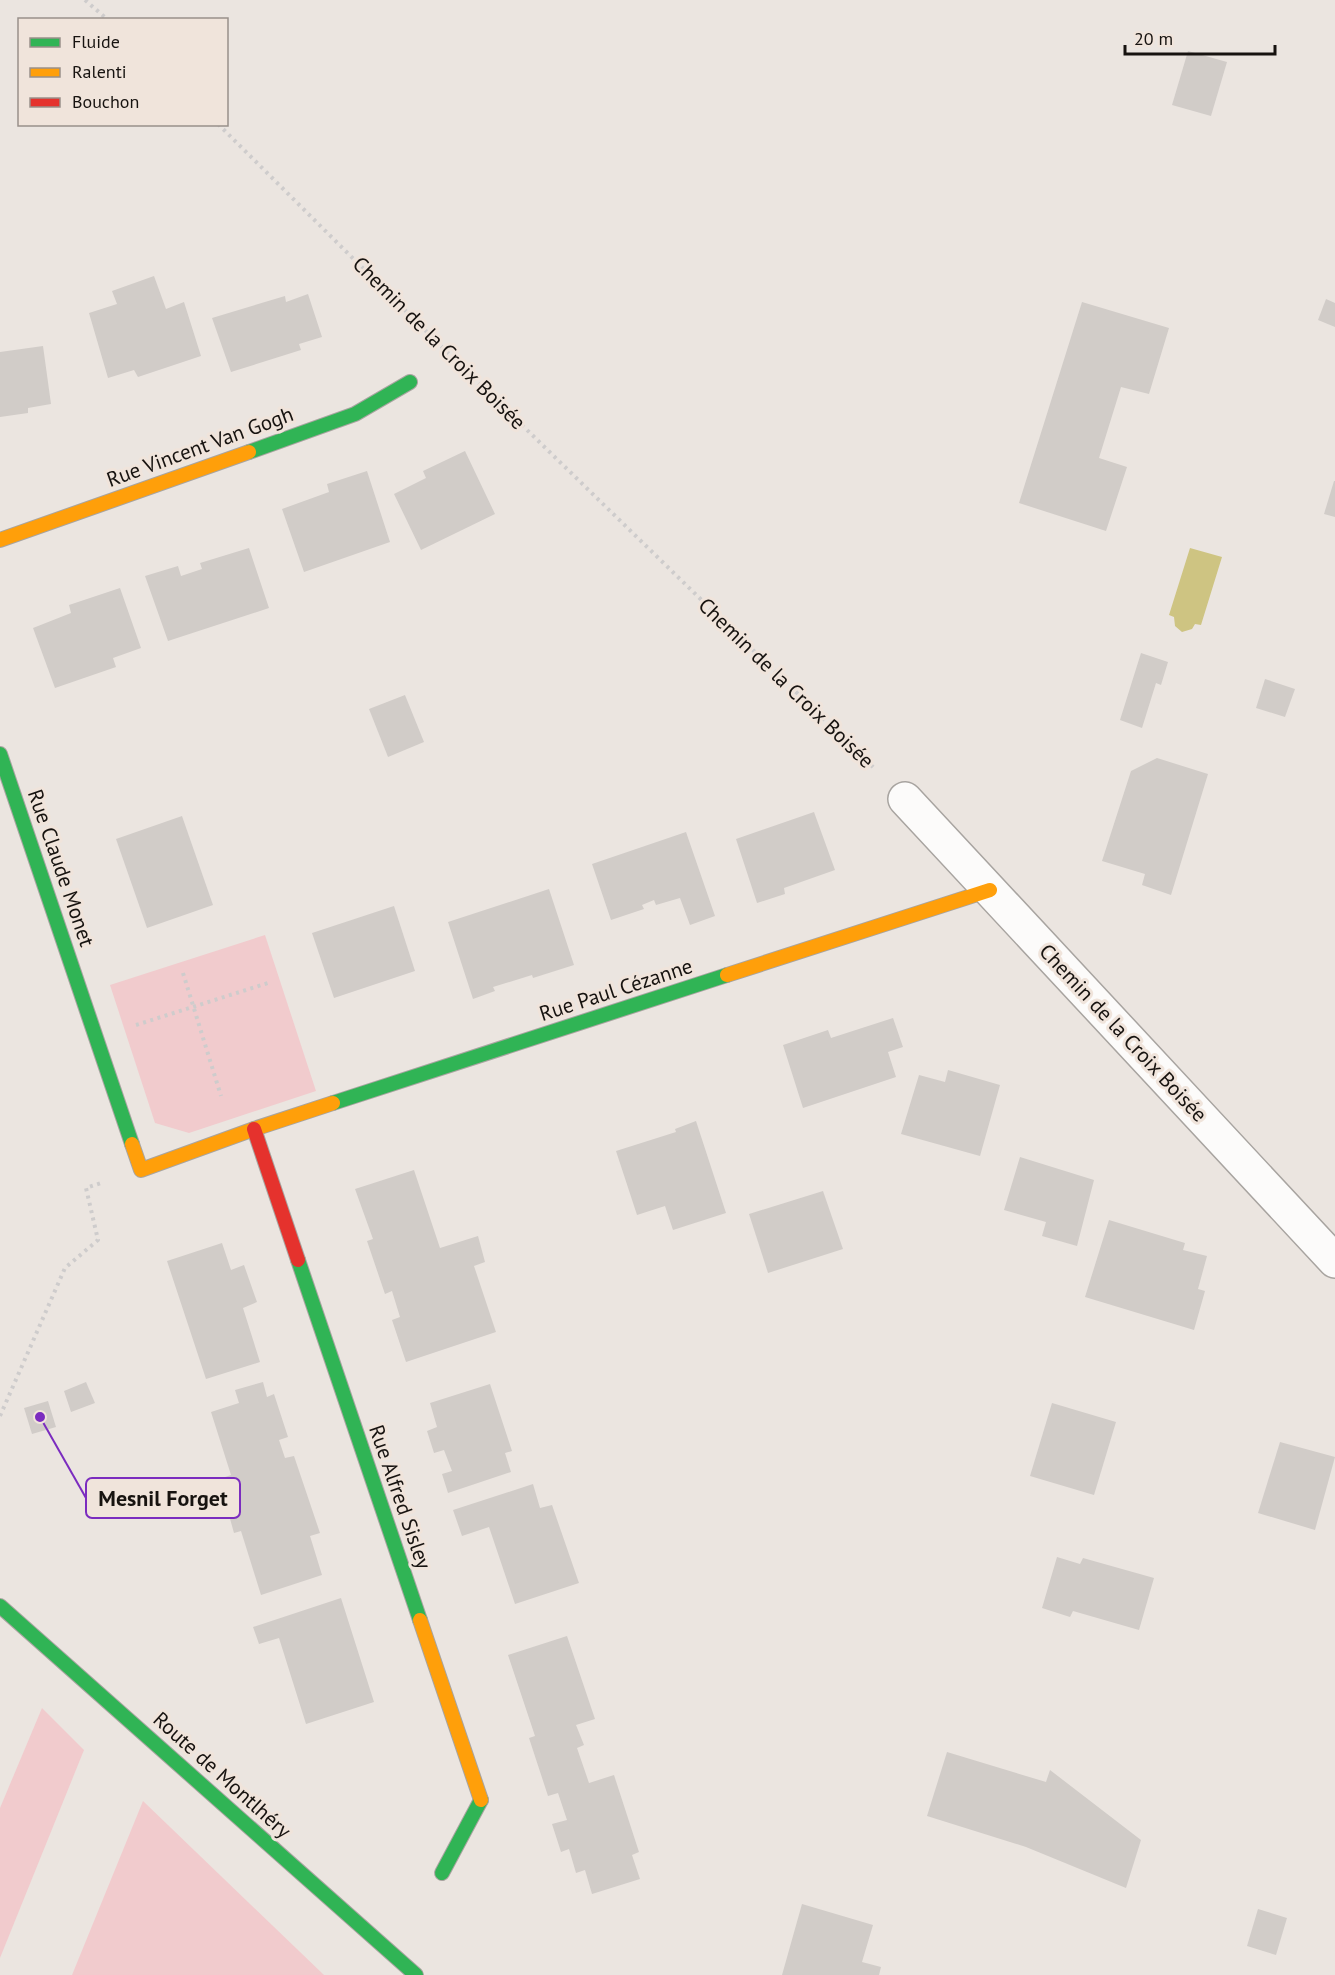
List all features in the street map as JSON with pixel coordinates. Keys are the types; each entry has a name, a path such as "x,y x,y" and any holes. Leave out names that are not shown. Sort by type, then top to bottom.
{"street":[{"name":"Rue Vincent Van Gogh","path":"0,540 356,414 410,382"},
{"name":"Rue Claude Monet","path":"0,754 141,1170"},
{"name":"Chemin de la Croix Boisée","path":"905,799 1335,1261"},
{"name":"Rue Paul Cézanne","path":"141,1170 254,1129 990,890"},
{"name":"Rue Alfred Sisley","path":"254,1129 482,1800 442,1873"},
{"name":"Route de Montlhéry","path":"0,1606 416,1975"}],"path":[{"path":"85,0 106,18"},
{"name":"Chemin de la Croix Boisée","path":"220,126 465,370 905,799"},
{"path":"183,973 234,1136"},
{"path":"96,1038 268,983"},
{"path":"0,1416 65,1268 98,1240 86,1188 141,1170"}],"shaded area":[{"path":"1190,548 1222,557 1201,625 1195,624 1192,629 1182,632 1175,626 1174,617 1169,615"},
{"path":"265,935 316,1091 189,1133 155,1123 110,985"},
{"path":"42,1708 84,1750 0,1958 0,1808"},
{"path":"143,1801 324,1975 72,1975"}],"building":[{"path":"1188,51 1227,62 1211,116 1172,105"},
{"path":"154,276 166,309 184,302 201,356 138,377 134,370 108,378 89,313 117,304 112,291"},
{"path":"308,294 322,337 299,344 301,350 231,372 212,318 285,296 286,302"},
{"path":"1326,299 1335,303 1335,327 1318,320"},
{"path":"1082,302 1169,328 1149,394 1121,387 1099,458 1127,467 1106,531 1019,503"},
{"path":"43,346 51,404 28,408 28,413 0,417 0,352"},
{"path":"465,451 495,514 421,550 394,494 426,478 423,471"},
{"path":"367,471 390,542 304,572 282,509 329,492 327,484"},
{"path":"1335,481 1335,517 1324,514"},
{"path":"249,548 269,608 168,641 145,576 178,566 181,576 202,569 200,563"},
{"path":"120,588 141,648 113,658 116,667 55,688 33,628 71,613 69,605"},
{"path":"1141,653 1168,662 1161,685 1156,683 1142,728 1120,720"},
{"path":"1265,679 1295,689 1285,717 1256,708"},
{"path":"405,695 424,742 388,757 369,709"},
{"path":"1157,758 1208,774 1171,895 1142,885 1145,874 1102,861 1131,771"},
{"path":"814,812 835,870 784,888 785,894 757,903 736,839"},
{"path":"182,816 213,905 147,928 116,839"},
{"path":"686,832 715,916 690,925 680,898 656,905 654,900 642,905 644,909 611,920 592,864"},
{"path":"549,889 574,965 493,987 495,991 473,999 448,922"},
{"path":"394,906 415,971 334,998 312,933"},
{"path":"893,1018 903,1047 888,1052 896,1077 803,1108 783,1045 828,1030 831,1038"},
{"path":"948,1070 1000,1085 980,1156 901,1134 919,1075 945,1082"},
{"path":"696,1121 726,1213 673,1230 665,1206 637,1215 616,1151 676,1132 675,1129"},
{"path":"1020,1157 1094,1180 1077,1246 1042,1236 1046,1222 1004,1210"},
{"path":"414,1170 440,1248 478,1236 485,1262 474,1266 496,1332 406,1362 392,1320 400,1317 392,1291 385,1294 367,1241 373,1239 355,1189"},
{"path":"823,1191 843,1249 768,1273 749,1214"},
{"path":"1109,1220 1185,1243 1183,1250 1207,1256 1198,1289 1205,1291 1194,1330 1085,1297"},
{"path":"222,1243 231,1270 244,1265 257,1302 243,1308 260,1362 206,1379 167,1261"},
{"path":"86,1382 95,1403 71,1412 64,1391"},
{"path":"263,1382 267,1397 274,1394 288,1437 279,1440 285,1458 294,1456 320,1533 310,1536 322,1575 261,1595 241,1531 234,1533 227,1508 207,1513 199,1486 231,1475 211,1412 239,1403 235,1390"},
{"path":"490,1384 512,1451 505,1453 511,1472 448,1493 442,1474 452,1471 444,1450 434,1453 427,1431 437,1427 430,1403"},
{"path":"48,1401 56,1427 32,1434 24,1408"},
{"path":"1052,1403 1116,1422 1094,1495 1030,1476"},
{"path":"1280,1442 1335,1457 1315,1530 1258,1513"},
{"path":"533,1484 540,1508 552,1505 579,1583 515,1604 489,1527 462,1536 453,1510"},
{"path":"1057,1557 1080,1564 1083,1558 1154,1578 1139,1630 1073,1611 1070,1617 1042,1608"},
{"path":"341,1598 374,1702 306,1724 279,1638 259,1644 253,1627"},
{"path":"567,1636 595,1719 576,1725 584,1745 577,1748 589,1783 614,1775 639,1852 632,1855 640,1879 592,1894 585,1870 576,1873 569,1849 561,1852 552,1824 567,1820 558,1793 548,1796 529,1738 535,1736 508,1655"},
{"path":"947,1752 1046,1782 1050,1770 1141,1840 1126,1888 1026,1847 927,1816"},
{"path":"802,1904 873,1925 862,1962 881,1967 879,1975 782,1975"},
{"path":"1258,1909 1287,1918 1276,1955 1247,1946"}],"traffic: fast":[{"path":"249,452 355,414 410,382"},
{"path":"0,754 132,1144"},
{"path":"333,1103 727,975"},
{"path":"298,1260 420,1620"},
{"path":"0,1606 416,1975"},
{"path":"442,1873 481,1800"}],"traffic: slow":[{"path":"0,540 249,452"},
{"path":"727,975 990,890"},
{"path":"132,1144 141,1170 333,1103"},
{"path":"420,1620 481,1800"}],"traffic: jam":[{"path":"254,1129 298,1260"}],"place":[{"name":"Mesnil Forget","path":"40,1417"}]}
